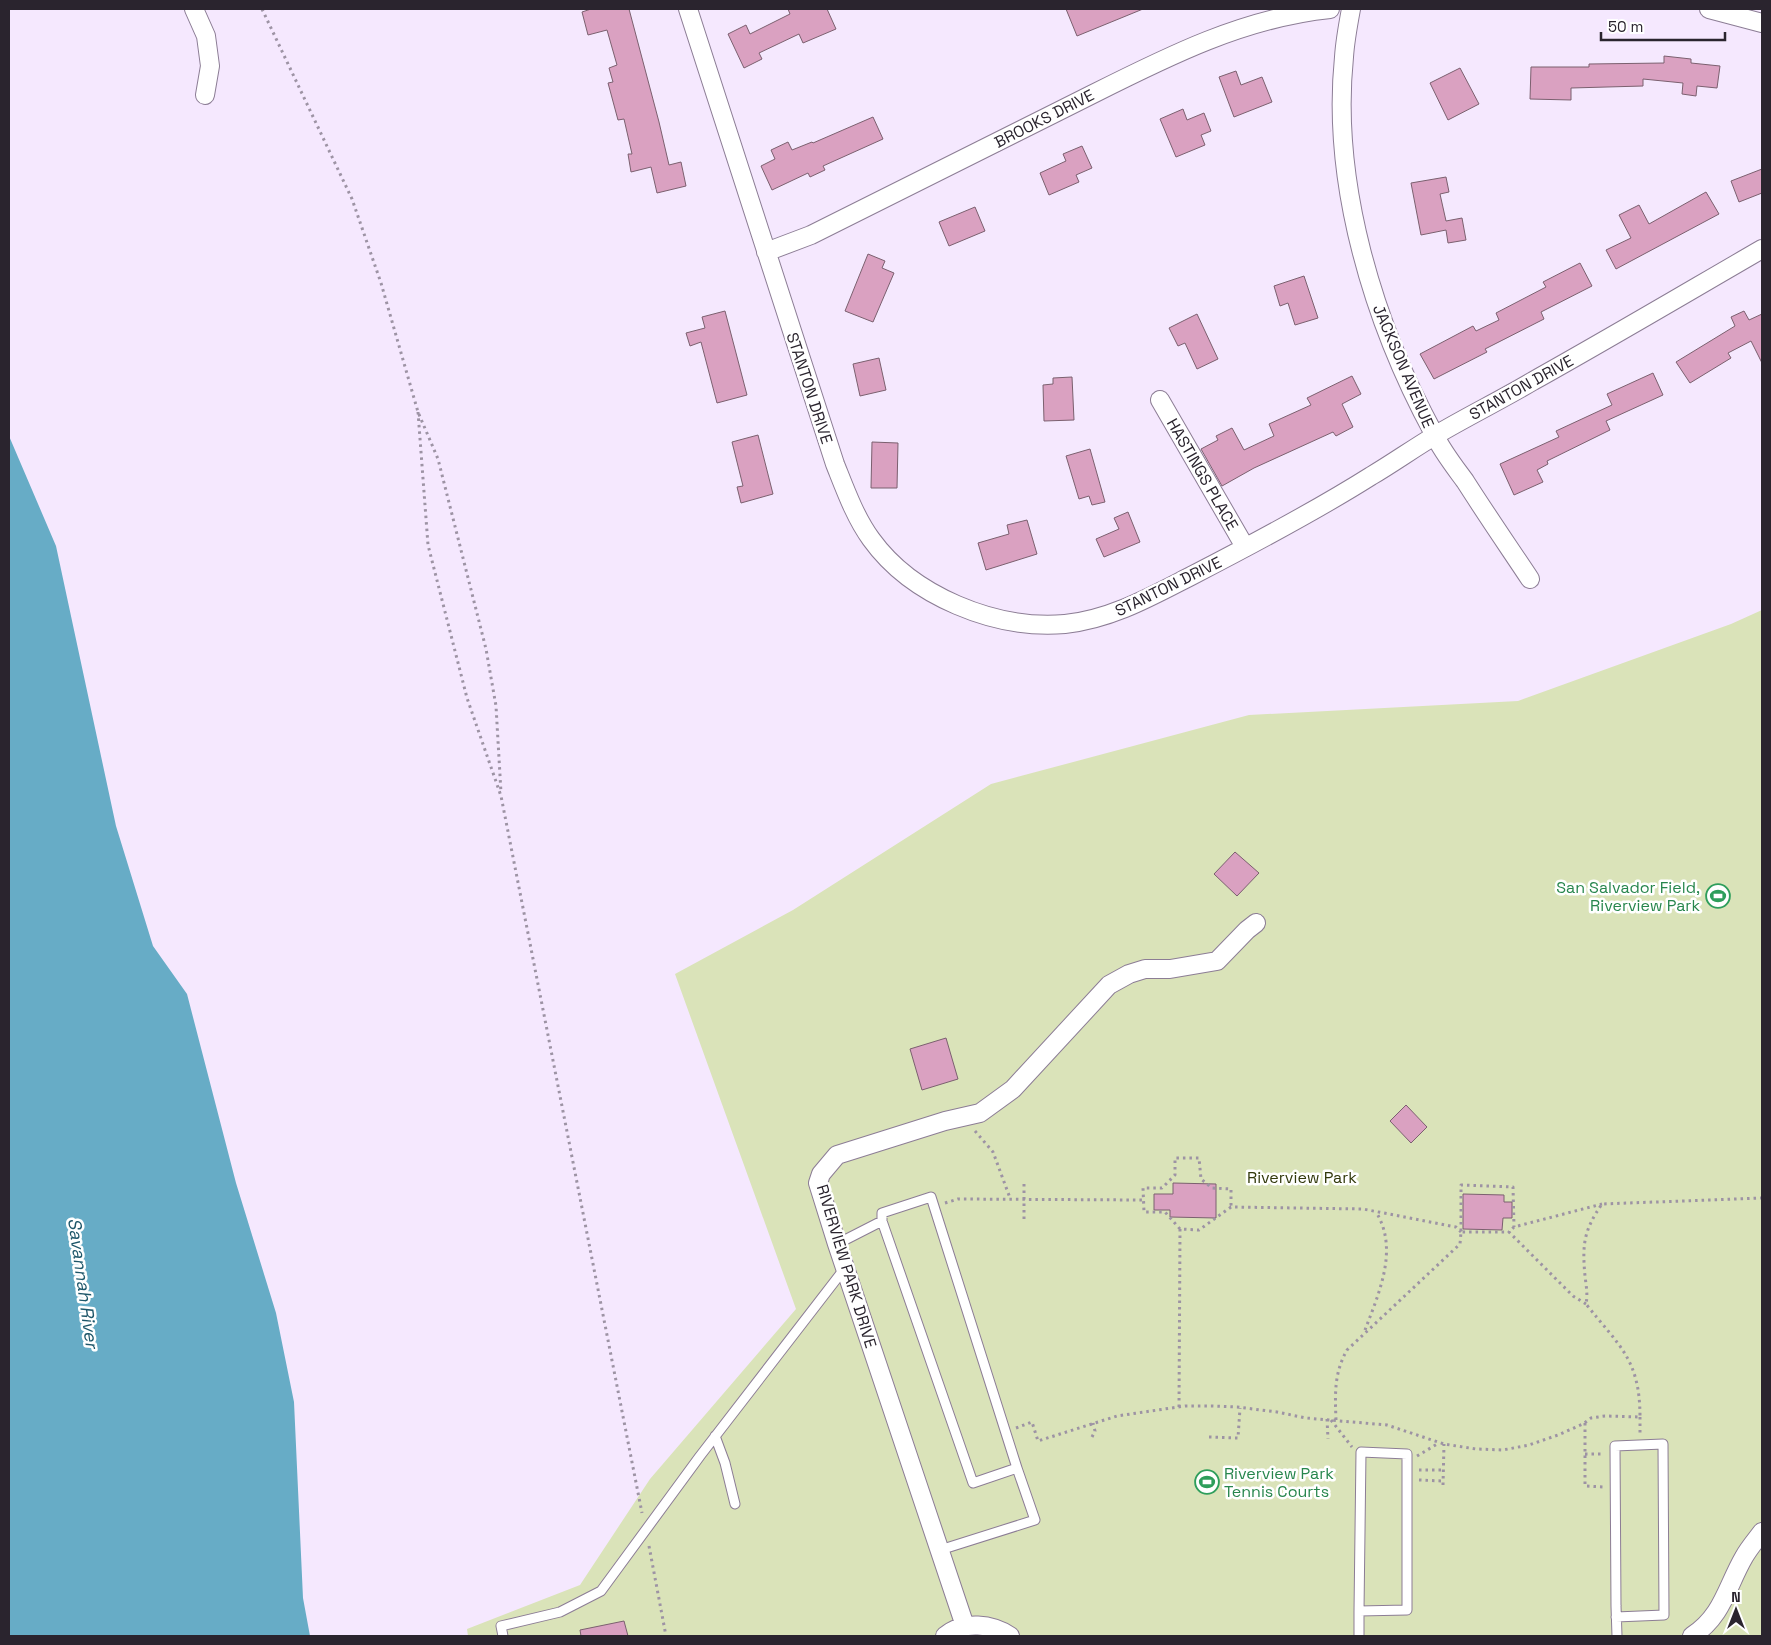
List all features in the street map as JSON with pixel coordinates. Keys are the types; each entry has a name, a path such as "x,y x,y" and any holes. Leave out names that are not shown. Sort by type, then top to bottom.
{"street":[{"path":"194,9 206,36 210,66 205,95"},
{"name":"STANTON DRIVE","path":"688,9 835,464 853,507 870,538 890,560 924,588 964,607 1009,621 1066,624 1110,614 1131,606 1245,547 1370,477 1434,436 1532,382 1762,249"},
{"name":"BROOKS DRIVE","path":"766,252 811,235 1181,50 1255,24 1286,16 1330,9"},
{"name":"JACKSON AVENUE","path":"1351,9 1344,58 1342,97 1343,137 1349,190 1360,246 1380,315 1434,436 1530,579"},
{"path":"1709,9 1762,23"},
{"name":"HASTINGS PLACE","path":"1160,400 1245,547"},
{"name":"RIVERVIEW PARK DRIVE","path":"965,1626 837,1244 818,1183 820,1174 837,1155 980,1113 1013,1088 1109,985 1129,974 1145,969 1170,969 1218,961 1246,930 1256,923"},
{"path":"1692,1636 1708,1623 1718,1611 1744,1557 1762,1532"},
{"path":"946,1636 965,1626 983,1625 1001,1630 1010,1636"}],"lane":[{"path":"940,1550 1035,1520 931,1197 882,1213 882,1221 973,1483 1017,1468"},
{"path":"837,1244 882,1221"},
{"path":"502,1636 501,1626 560,1612 601,1591 715,1436 845,1268"},
{"path":"715,1436 725,1464 735,1504"},
{"path":"1616,1616 1664,1615 1664,1444 1615,1446 1616,1616 1617,1636"},
{"path":"1359,1611 1408,1610 1407,1454 1361,1452 1359,1611 1359,1636"}],"path":[{"path":"262,9 352,199 384,292 418,412 438,459 486,650 496,706 501,796"},
{"path":"418,412 428,545 467,698 501,796 666,1636"},
{"path":"959,1118 976,1131 993,1152 1010,1198"},
{"path":"1179,1407 1180,1229 1165,1212 1144,1212 1142,1188 1162,1188 1175,1175 1175,1158 1199,1158 1201,1178 1212,1188 1231,1189 1231,1207"},
{"path":"1024,1184 1024,1220"},
{"path":"1336,1420 1335,1386 1337,1370 1347,1350 1460,1244 1460,1185 1513,1186 1514,1227"},
{"path":"1180,1229 1199,1230 1231,1207 1336,1208 1375,1211 1456,1227 1461,1232 1509,1232 1514,1227 1602,1204 1762,1198"},
{"path":"958,1199 1143,1200"},
{"path":"1586,1304 1588,1294 1584,1243 1591,1221 1602,1204"},
{"path":"1363,1333 1380,1289 1386,1260 1383,1224 1375,1211"},
{"path":"1006,1431 1032,1422 1038,1441 1093,1423 1132,1413 1179,1407 1212,1406 1387,1426 1402,1429 1442,1444 1476,1449 1502,1450 1529,1445 1558,1435 1591,1418 1605,1416 1640,1417 1640,1394 1636,1375 1622,1348 1586,1304 1573,1296 1509,1232"},
{"path":"1209,1437 1238,1438 1240,1408"},
{"path":"1328,1439 1329,1420"},
{"path":"1329,1420 1361,1456"},
{"path":"1585,1422 1585,1486 1615,1487"},
{"path":"1092,1437 1095,1431 1093,1423"},
{"path":"1407,1458 1418,1456 1442,1444"},
{"path":"1407,1475 1444,1483 1442,1444"},
{"path":"1585,1454 1615,1454"},
{"path":"1407,1475 1444,1470"}],"green space":[{"name":"Riverview Park","path":"1762,610 1762,1636 468,1636 467,1629 580,1585 650,1479 796,1309 675,974 793,910 991,784 1249,715 1518,701 1731,624"}],"water":[{"name":"Savannah River","path":"9,436 56,546 116,826 153,946 187,994 236,1183 276,1313 294,1402 303,1598 310,1636 9,1636"}],"building":[{"path":"591,9 629,9 669,165 681,162 686,186 657,193 651,167 631,172 628,154 632,154 624,119 618,120 608,83 613,82 609,68 617,65 607,30 588,35 582,12"},
{"path":"788,9 827,9 836,29 803,43 799,34 759,53 762,59 744,68 728,34 746,25 750,34 790,14"},
{"path":"1066,9 1143,9 1077,36"},
{"path":"1664,56 1691,59 1691,63 1720,66 1717,88 1697,86 1696,96 1682,94 1683,83 1643,79 1643,86 1571,88 1571,100 1530,99 1531,67 1589,67 1589,64 1664,63"},
{"path":"1460,68 1479,104 1448,120 1430,83"},
{"path":"1236,71 1241,85 1262,77 1272,102 1234,117 1219,77"},
{"path":"1183,109 1187,120 1204,113 1211,131 1201,135 1205,145 1176,157 1160,119"},
{"path":"873,117 883,139 823,166 825,170 810,177 808,173 772,190 761,166 775,159 771,150 788,142 792,150"},
{"path":"1082,146 1092,168 1076,175 1079,182 1049,195 1040,173 1066,161 1063,154"},
{"path":"1762,169 1762,193 1739,202 1731,181"},
{"path":"1446,177 1449,192 1440,194 1446,221 1462,218 1466,240 1448,243 1446,230 1421,235 1411,183"},
{"path":"1706,192 1719,214 1616,269 1606,250 1631,238 1619,215 1639,205 1649,224"},
{"path":"975,207 985,231 949,246 939,222"},
{"path":"868,254 885,261 882,268 894,273 873,322 845,311"},
{"path":"1580,263 1592,286 1541,312 1544,319 1485,349 1487,352 1434,379 1420,354 1473,326 1476,331 1499,320 1496,313 1546,287 1543,282"},
{"path":"1304,276 1318,318 1295,325 1288,303 1280,306 1274,286"},
{"path":"725,311 747,395 717,403 701,342 690,346 686,333 705,328 702,317"},
{"path":"1744,311 1749,320 1762,314 1762,363 1751,341 1728,353 1731,358 1690,383 1676,362 1735,326 1731,317"},
{"path":"1197,314 1218,359 1197,369 1185,343 1178,346 1169,328"},
{"path":"879,358 886,390 860,396 853,364"},
{"path":"1653,373 1663,395 1606,421 1610,430 1547,461 1548,464 1537,470 1543,482 1514,495 1500,464 1559,437 1556,431 1612,405 1607,394"},
{"path":"1352,376 1361,394 1342,404 1353,427 1336,436 1333,432 1254,468 1222,486 1201,449 1218,440 1216,436 1232,428 1244,450 1274,436 1269,424 1311,405 1307,398"},
{"path":"1072,377 1074,420 1044,421 1043,385 1053,384 1053,378"},
{"path":"758,435 773,494 741,503 737,487 743,486 732,442"},
{"path":"872,442 898,443 897,488 871,488"},
{"path":"1090,449 1105,502 1092,505 1089,496 1079,499 1066,456"},
{"path":"1128,512 1140,542 1104,557 1096,539 1119,529 1114,518"},
{"path":"1027,520 1037,554 986,570 978,543 1009,534 1007,525"},
{"path":"1235,852 1259,873 1237,896 1214,874"},
{"path":"946,1038 958,1079 922,1090 910,1049"},
{"path":"1406,1105 1427,1127 1411,1143 1390,1121"},
{"path":"1173,1183 1216,1184 1216,1218 1170,1217 1170,1210 1154,1210 1154,1194 1173,1194"},
{"path":"1463,1194 1504,1195 1504,1202 1512,1202 1512,1218 1503,1218 1502,1230 1463,1229"},
{"path":"624,1621 628,1636 581,1636 580,1630"}],"place":[{"name":"San Salvador Field, Riverview Park","path":"1718,896"},
{"name":"Riverview Park Tennis Courts","path":"1207,1482"}]}
